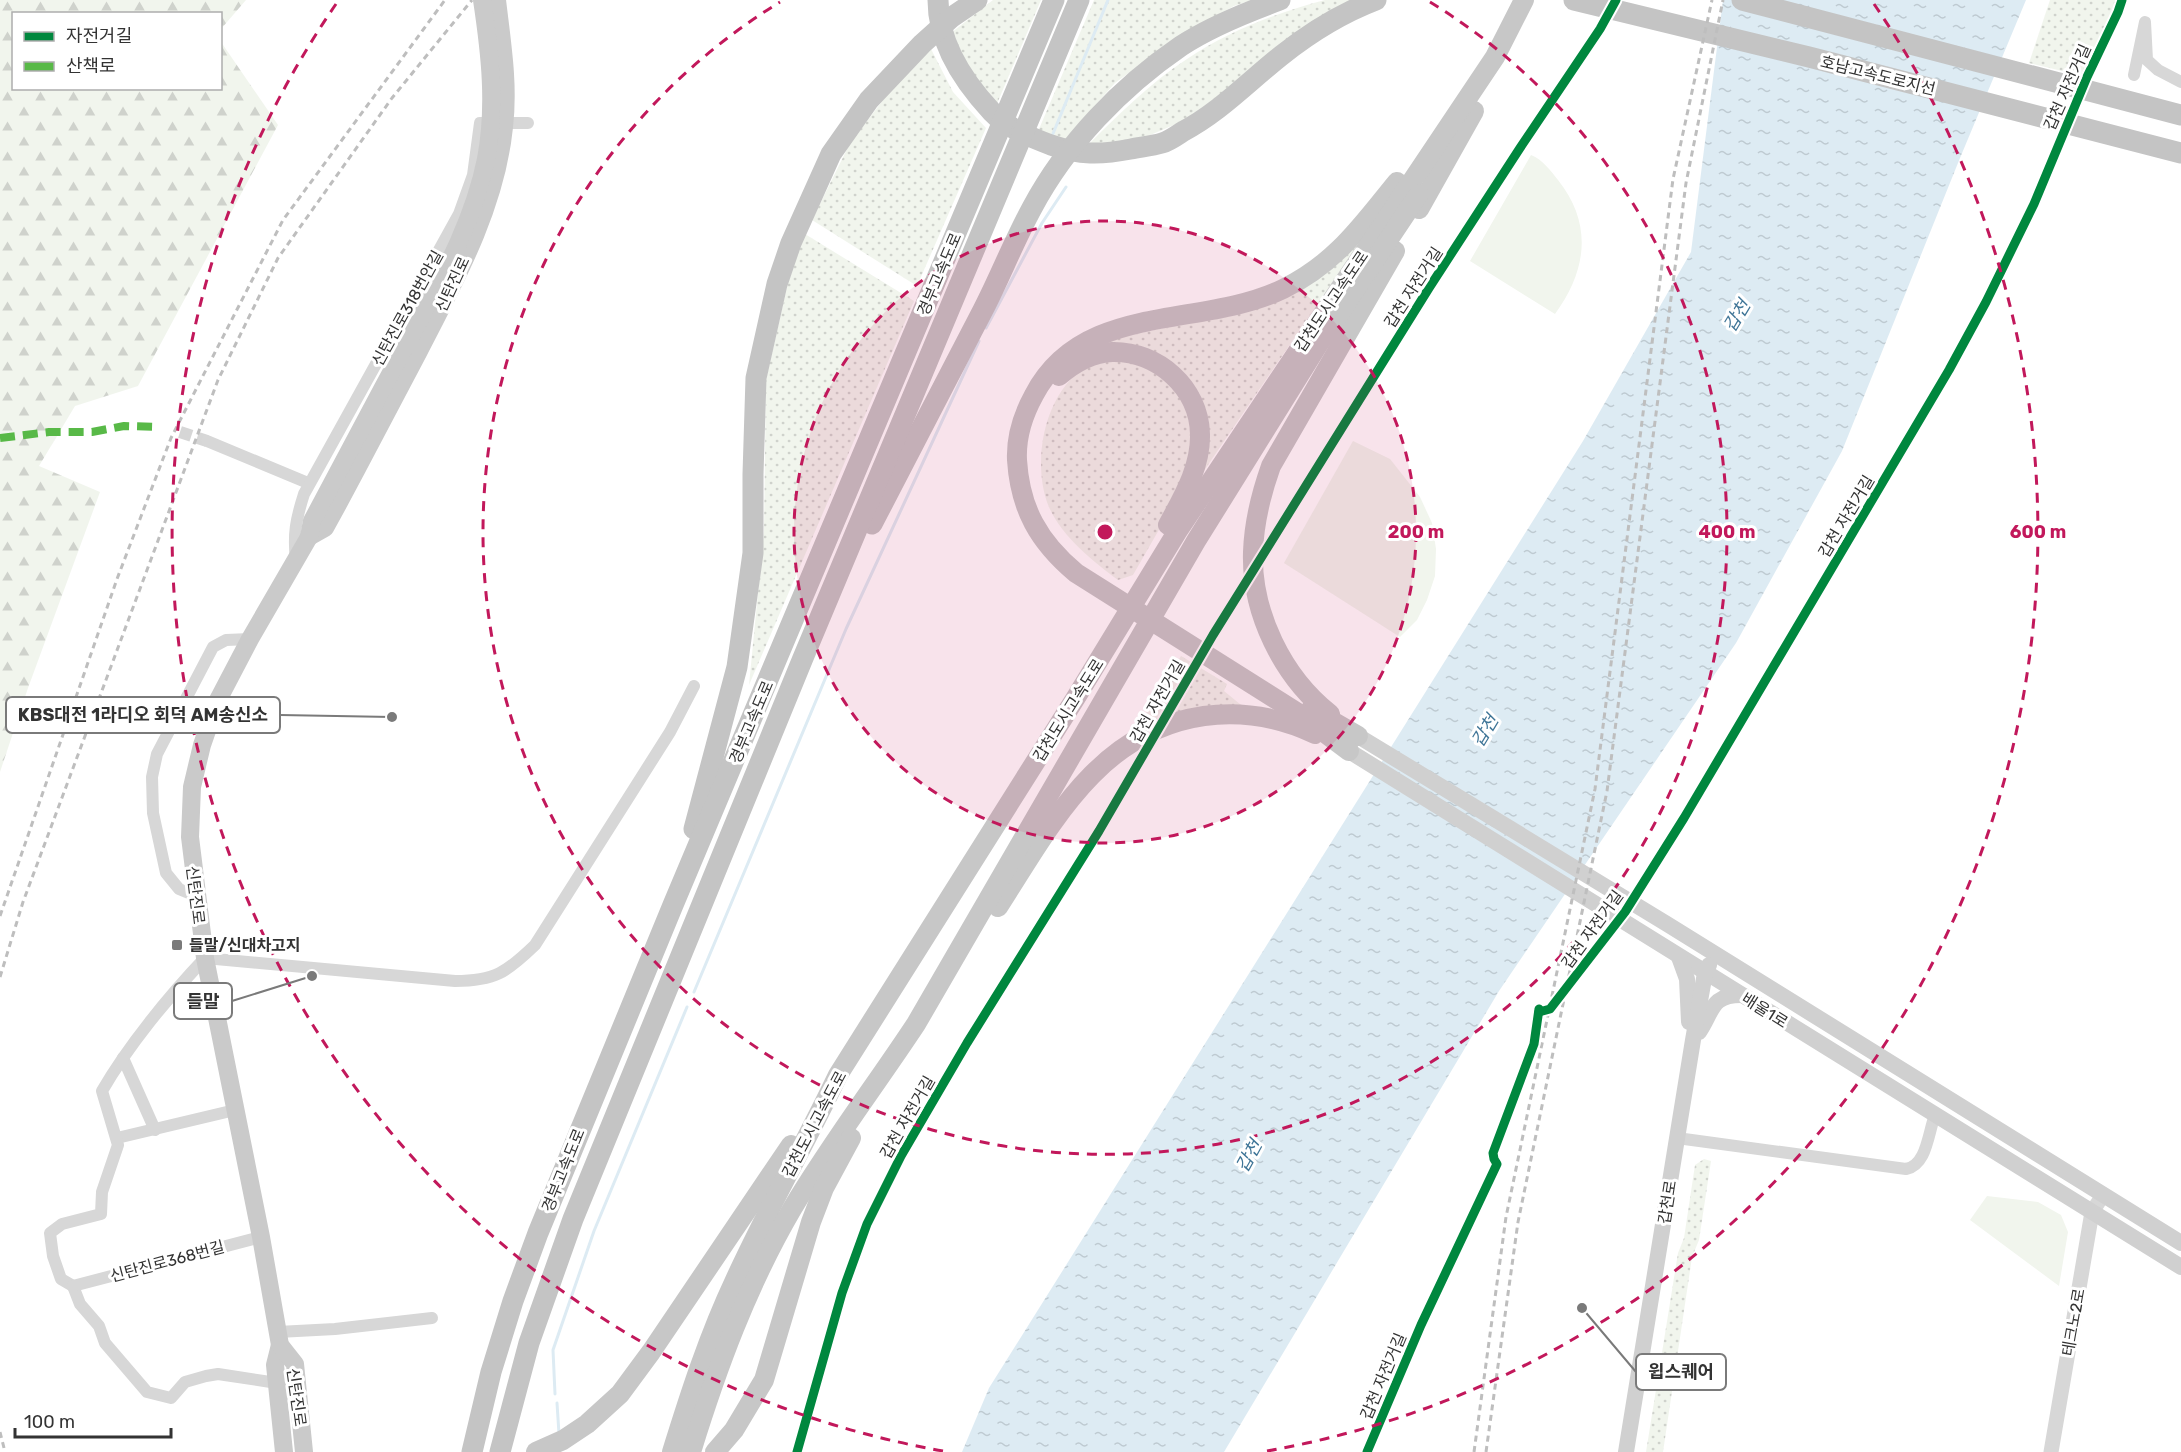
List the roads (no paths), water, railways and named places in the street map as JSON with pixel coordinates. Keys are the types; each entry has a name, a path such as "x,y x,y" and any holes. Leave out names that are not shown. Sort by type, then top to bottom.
{"highway":[{"path":"938,0 945,40 959,70 978,97 999,120 1031,138 1074,153 1114,153 1163,143 1201,122 1282,55 1318,30 1352,9 1376,0"},
{"path":"673,905 737,667 753,553 756,378 777,284 791,243 831,154 862,109 922,44 952,16 977,0"},
{"name":"경부고속도로","path":"472,1452 501,1342 538,1233 673,905 1054,0"},
{"name":"경부고속도로","path":"500,1452 529,1342 569,1230 803,658 1079,0"},
{"path":"803,658 999,278 1032,208 1054,171 1089,128 1134,81 1183,45 1247,12 1280,0"},
{"name":"갑천도시고속도로","path":"672,1452 696,1374 734,1282 771,1204 809,1136 838,1076 1177,532 1495,57 1524,0"},
{"name":"갑천도시고속도로","path":"691,1452 712,1381 751,1288 797,1201 837,1138 916,1024 1196,541 1318,345 1505,62 1537,0"},
{"name":"호남고속도로지선","path":"1574,0 1809,57 2181,153"},
{"path":"1742,0 2181,115"},
{"path":"1354,743 1292,674 1268,633 1256,588 1253,553 1259,500 1271,466 1474,111"},
{"path":"1354,743 1285,694 1107,588 1076,573 1060,560 1037,530 1021,493 1017,452 1030,402 1052,367 1068,352 1106,332 1240,304 1263,297 1315,271 1347,243 1402,176 1443,134"},
{"path":"1075,699 1182,499 1197,462 1200,435 1198,414 1189,392 1171,373 1149,359 1127,353 1111,352 1092,356 1074,364 1059,376 1048,390 1034,419 1029,436 1027,470 1029,488 1048,528 1079,563 1107,588"},
{"path":"916,1024 957,971 1061,811 1086,780 1127,744 1163,726 1188,718 1221,714 1248,715 1282,722 1354,743"},
{"path":"715,1452 734,1430 764,1380 811,1222 824,1188 884,1073"},
{"path":"536,1452 563,1440 587,1424 620,1394 651,1352 838,1076"}],"main road":[{"name":"신탄진로","path":"284,1452 275,1365 279,1339 205,958 196,896 190,837 192,787 202,745 217,702 250,639 309,537 325,528 329,505 469,218 486,159 492,97 490,60 482,0"},
{"name":"신탄진로","path":"329,505 454,284 489,199 500,158 507,93 497,0"},
{"name":"배울1로","path":"1354,743 1667,924 2181,1243"},
{"name":"배울1로","path":"1354,743 1679,957 2181,1268"},
{"name":"갑천로","path":"1626,1452 1705,973 1715,955"},
{"path":"1679,957 1687,979 1689,1020 1693,1041"},
{"path":"1693,1041 1715,1003 1726,995 1741,995"},
{"name":"신탄진로","path":"279,1339 295,1364 304,1452"}],"street":[{"path":"2134,75 2145,22 2147,60 2181,82"},
{"name":"신탄진로318번안길","path":"296,560 293,538 306,489 459,214 473,175 480,123 528,123"},
{"path":"207,441 306,489"},
{"path":"196,896 179,889 165,873 153,813 152,777 157,754 213,647 226,640 250,639"},
{"path":"276,1383 218,1374 186,1382 171,1398 147,1392 105,1343 99,1326 80,1304 73,1286 61,1279 53,1256 50,1233 62,1224 101,1214 102,1192 118,1145 102,1090 123,1058 179,986 205,958 455,981 480,981 512,967 535,945 670,732 694,686"},
{"path":"123,1058 155,1130"},
{"path":"117,1138 235,1110"},
{"path":"1677,1138 1906,1169 1922,1161 1935,1115"},
{"name":"테크노2로","path":"2051,1452 2092,1212 2103,1195"},
{"name":"신탄진로368번길","path":"73,1286 261,1237"},
{"path":"279,1339 335,1329 432,1318"}],"water":[{"name":"갑천","path":"1723,0 2026,0 1842,451 1736,643 1499,991 1224,1452 962,1452 989,1388 1583,441 1691,252"}],"waterway":[{"path":"1052,136 1108,0"},
{"path":"986,328 1042,223 1066,187"},
{"path":"694,992 846,629 979,341"},
{"path":"555,1394 553,1350 594,1231 687,1007"},
{"path":"557,1403 559,1434"}],"tunnel":[{"path":"180,432 207,441"}],"railway":[{"path":"0,916 117,579 171,438 283,220 445,0"},
{"path":"0,977 23,902 218,380 278,258 392,98 472,0"},
{"path":"1474,1452 1506,1217 1595,789 1673,179 1712,0"},
{"path":"1486,1452 1518,1222 1607,791 1686,183 1723,0"},
{"path":"0,1432 5,1452"}],"place":[{"name":"KBS대전 1라디오 회덕 AM송신소","path":"392,717"},
{"name":"들말/신대차고지","path":"177,945"},
{"name":"들말","path":"312,976"},
{"name":"윕스퀘어","path":"1582,1308"}]}
